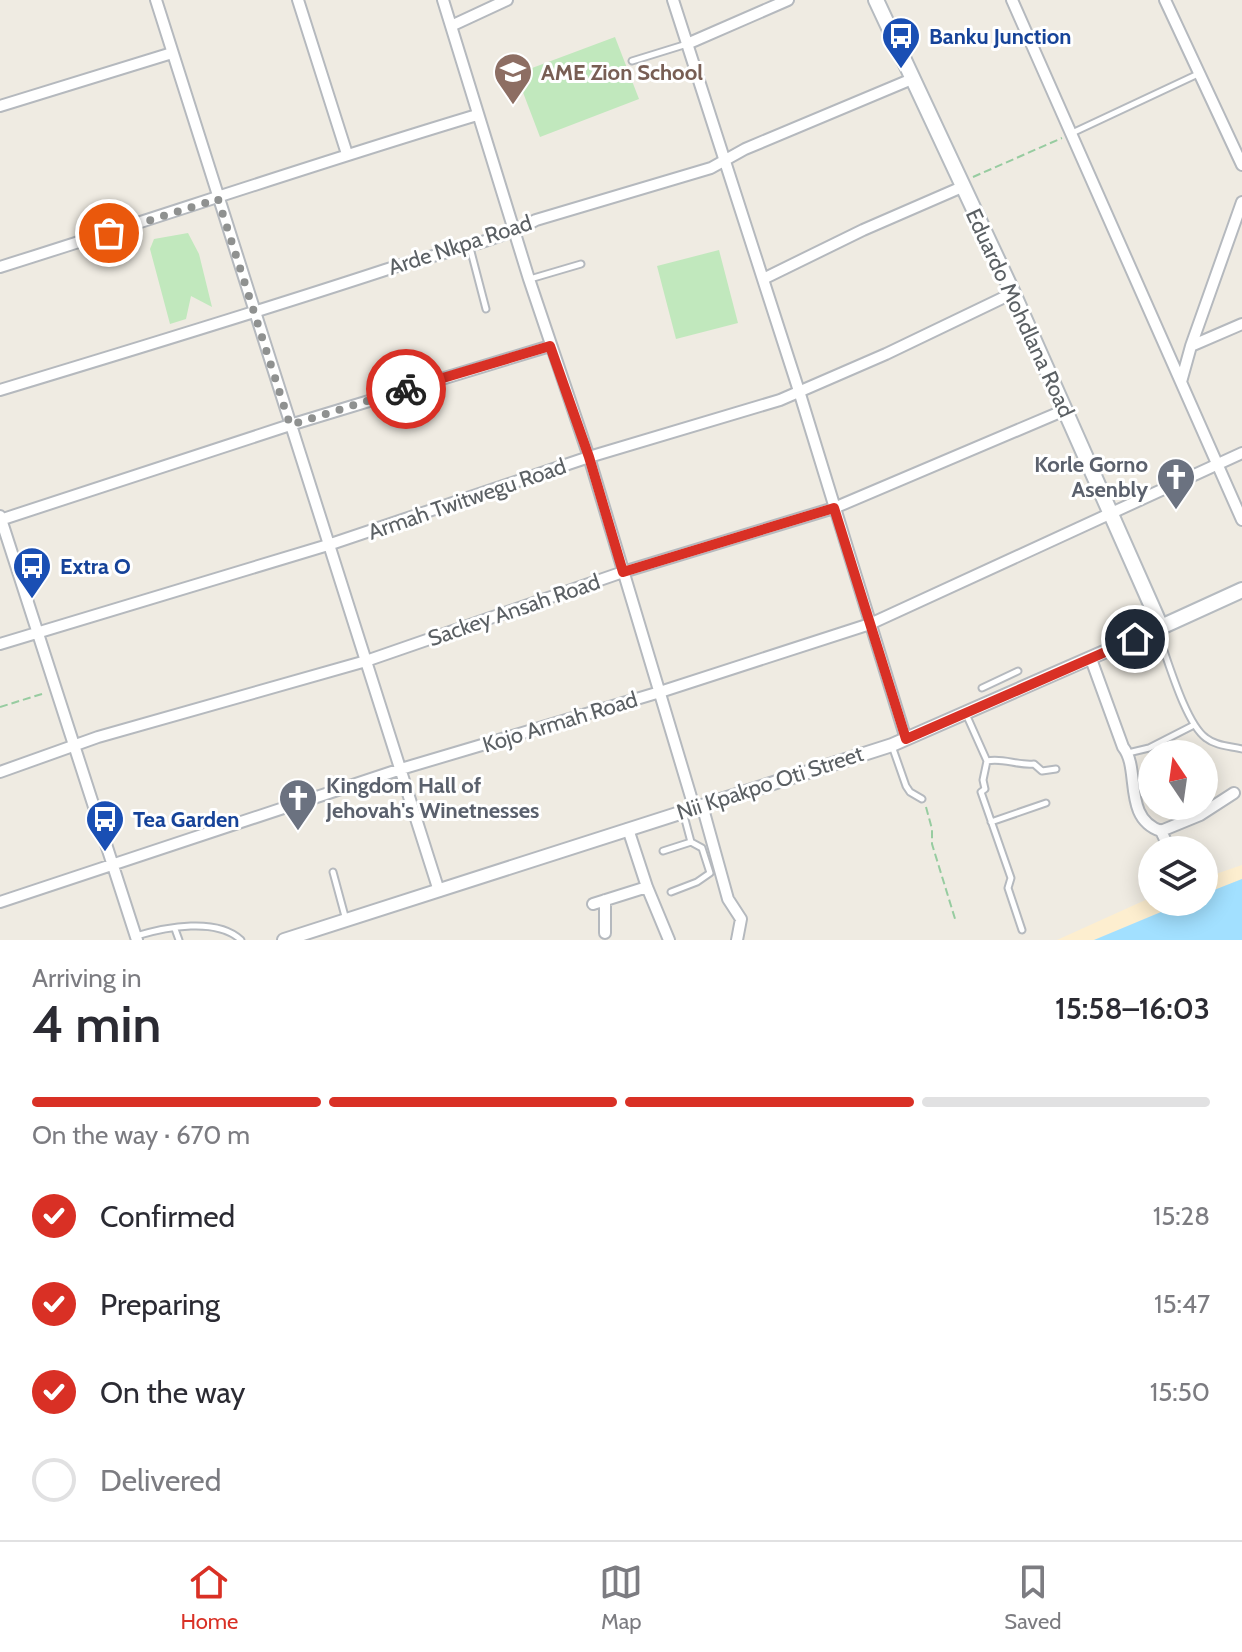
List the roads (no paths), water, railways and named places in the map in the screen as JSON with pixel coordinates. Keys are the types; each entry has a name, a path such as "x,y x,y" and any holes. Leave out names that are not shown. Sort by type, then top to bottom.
{"main road":[{"name":"Eduardo Mohdlana Road","path":"876,0 1098,481 1159,628"},
{"name":"Nii Kpakpo Oti Street","path":"1159,628 1242,590"}],"street":[{"path":"156,0 439,891"},
{"path":"298,0 347,154"},
{"path":"443,0 550,346 589,457 693,808 728,899 741,919 737,940"},
{"path":"451,26 507,0"},
{"path":"673,0 799,391 906,739"},
{"path":"687,44 788,0"},
{"path":"1012,0 1242,520"},
{"path":"1165,0 1242,165"},
{"path":"0,106 172,53"},
{"name":"Arde Nkpa Road","path":"0,390 514,232 536,220 693,174 912,79"},
{"path":"0,267 477,115"},
{"path":"763,279 863,230 962,187"},
{"path":"1181,382 1242,202"},
{"name":"Armah Twitwegu Road","path":"0,644 328,545 589,457 748,411 886,354 1013,293"},
{"path":"1191,346 1242,324"},
{"path":"136,938 0,518 550,346"},
{"name":"Sackey Ansah Road","path":"0,772 98,737 366,661 623,572 834,508 1065,410"},
{"name":"Kojo Armah Road","path":"0,902 401,769 660,692 870,624 1242,453"},
{"name":"Nii Kpakpo Oti Street","path":"284,940 892,745 1159,628"},
{"path":"1091,659 1123,747 1128,753 1133,791 1144,820 1150,827 1161,831 1200,815 1234,793"},
{"path":"628,829 669,940"},
{"path":"1161,831 1163,836"},
{"path":"593,904 647,887"},
{"path":"605,900 605,933"}],"lane":[{"path":"632,61 687,44"},
{"path":"1070,134 1199,74"},
{"path":"468,244 486,309"},
{"path":"529,279 581,264"},
{"path":"1159,628 1194,725 1205,738 1216,744 1242,749"},
{"path":"982,688 1018,671"},
{"path":"1006,676 1015,692"},
{"path":"966,713 987,761 983,780 985,789 981,792 1011,878 1008,888 1022,930"},
{"path":"1128,753 1149,748 1194,725"},
{"path":"892,745 906,786 922,799"},
{"path":"987,761 996,759 1034,764 1042,771 1056,769"},
{"path":"991,822 1046,803"},
{"path":"691,842 693,808"},
{"path":"663,851 691,842 702,848 710,873 671,892"},
{"path":"333,872 346,921"},
{"path":"136,938 175,929 213,926 241,940"},
{"path":"175,929 179,940"}],"water":[{"path":"1242,879 1242,940 1094,940 1151,916 1218,916 1218,888"}],"place":[{"name":"Banku Junction","path":"901,70"},
{"name":"AME Zion School","path":"513,106"},
{"name":"Korle Gorno Asenbly","path":"1176,511"},
{"name":"Extra O","path":"32,600"},
{"name":"Kingdom Hall of Jehovah's Winetnesses","path":"298,832"},
{"name":"Tea Garden","path":"105,853"}]}
